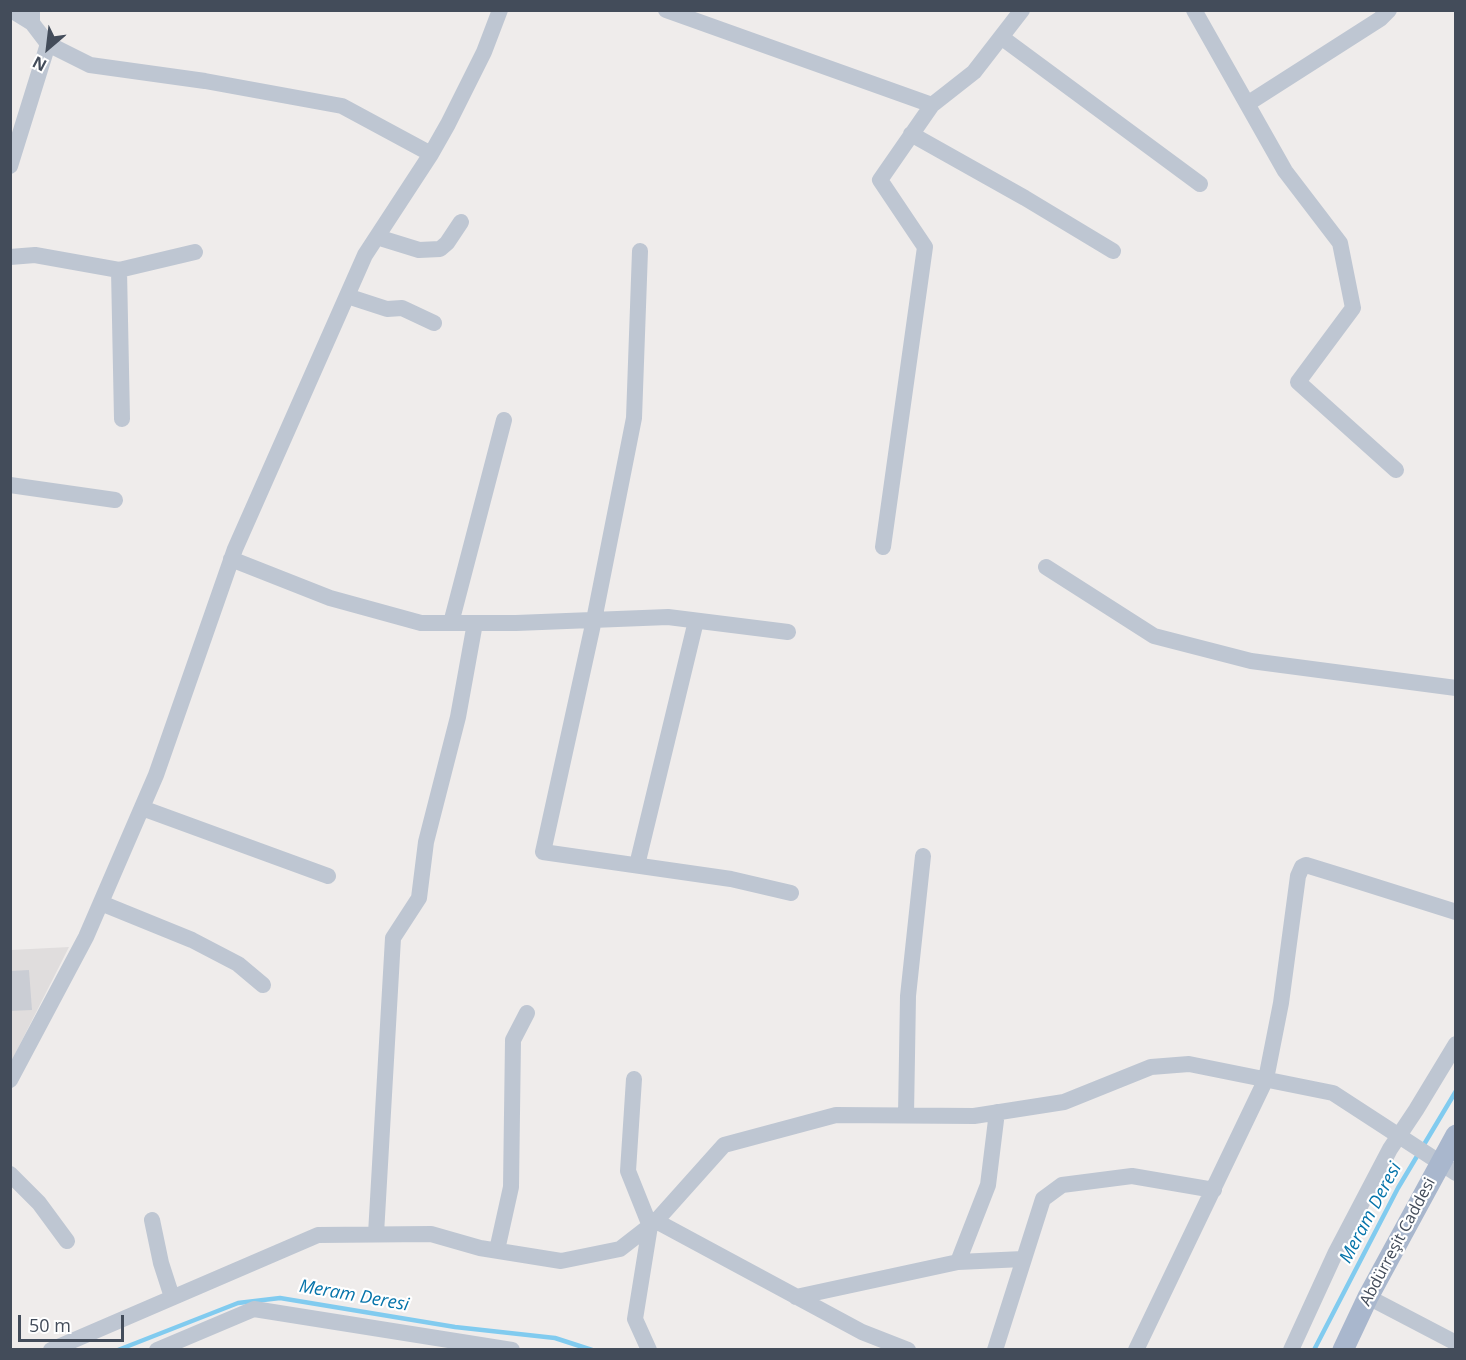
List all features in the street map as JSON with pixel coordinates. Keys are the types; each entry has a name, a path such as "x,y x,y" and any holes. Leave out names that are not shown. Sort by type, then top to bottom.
{"main road":[{"name":"Abdürreşit Caddesi","path":"1343,1350 1368,1297 1442,1164 1455,1135"}],"street":[{"path":"11,10 32,17 48,44 90,65 205,81 342,106 431,154"},
{"path":"10,1080 86,937 142,808 156,775 231,559 365,255 431,154 484,52 500,10"},
{"path":"666,10 932,105"},
{"path":"883,547 925,247 880,180 932,105 974,72 1022,10"},
{"path":"1194,10 1285,171 1340,243 1353,308 1298,382 1396,470"},
{"path":"1247,104 1380,20 1389,10"},
{"path":"1001,37 1200,184"},
{"path":"10,166 48,44"},
{"path":"911,134 1113,251"},
{"path":"377,237 419,250 440,249 447,243 461,222"},
{"path":"640,251 634,418 594,620 543,852 731,879 791,893"},
{"path":"10,257 35,255 119,270 195,252"},
{"path":"119,270 122,419"},
{"path":"347,296 387,309 402,308 434,322"},
{"path":"451,623 504,420"},
{"path":"10,485 115,500"},
{"path":"231,559 330,598 421,623 668,617 788,633"},
{"path":"1046,567 1154,636 1251,661 1455,688"},
{"path":"637,865 696,621"},
{"path":"376,1234 393,938 419,897 426,842 458,717 476,623"},
{"path":"142,808 328,876"},
{"path":"906,1115 908,996 923,856"},
{"path":"1136,1350 1266,1079 1281,1004 1298,876 1302,867 1306,866 1345,877 1455,912"},
{"path":"101,903 201,945 238,964 263,985"},
{"path":"497,1250 511,1187 513,1040 528,1013"},
{"path":"1291,1350 1335,1254 1406,1140 1416,1110 1455,1044"},
{"path":"51,1350 318,1235 431,1234 497,1250 561,1261 620,1249 653,1224 724,1145 836,1115 975,1116 1064,1102 1151,1067 1189,1064 1333,1093 1442,1164"},
{"path":"634,1079 628,1171 653,1224 635,1319 649,1350"},
{"path":"958,1262 987,1185 997,1112"},
{"path":"10,1174 39,1203 67,1240"},
{"path":"995,1350 1043,1199 1062,1185 1132,1176 1214,1190"},
{"path":"152,1220 161,1263 172,1297"},
{"path":"653,1224 862,1332 908,1350"},
{"path":"796,1297 958,1262 1023,1259"},
{"path":"1368,1297 1455,1343"},
{"path":"157,1350 191,1342 254,1309 512,1350"}],"shaded area":[{"path":"69,947 11,1062 11,950"}],"building":[{"path":"29,970 32,1010 10,1011 10,971"}],"waterway":[{"name":"Meram Deresi","path":"1314,1350 1398,1188 1456,1091"},
{"name":"Meram Deresi","path":"118,1350 238,1303 280,1298 455,1327 555,1338 592,1350"}]}
